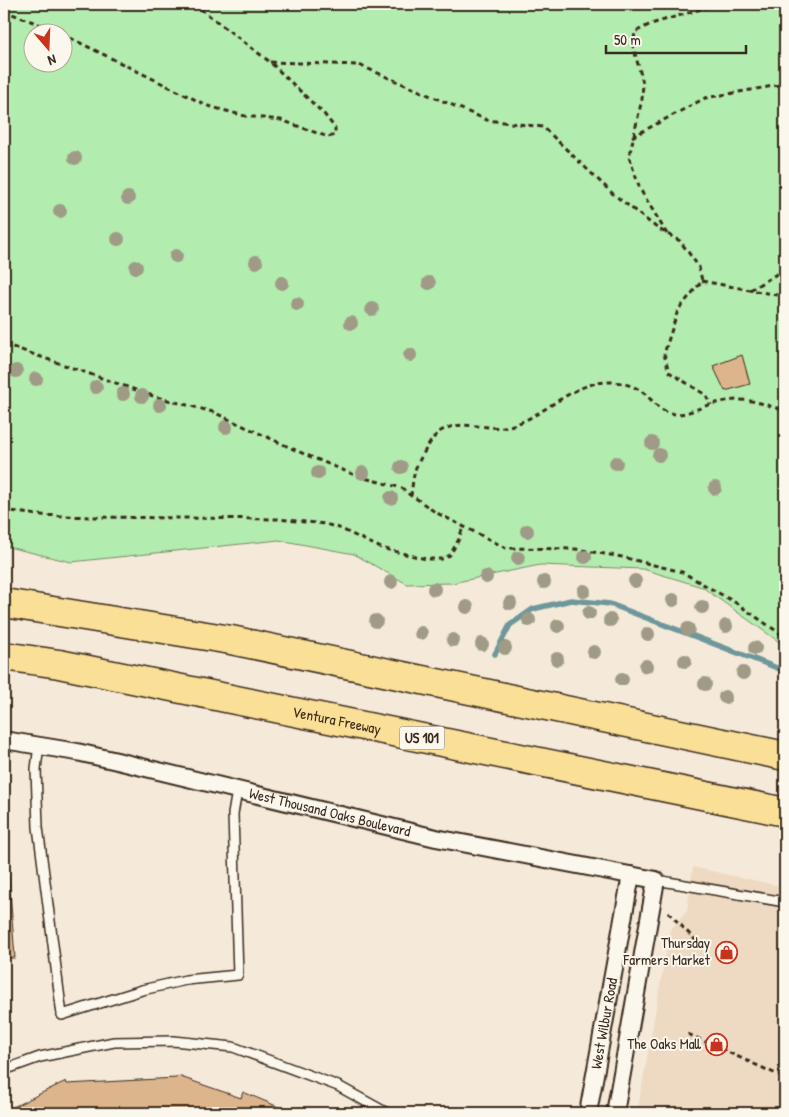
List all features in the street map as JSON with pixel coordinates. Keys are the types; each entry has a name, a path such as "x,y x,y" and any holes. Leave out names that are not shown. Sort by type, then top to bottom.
{"highway":[{"path":"4,585 132,606 231,640"},
{"path":"4,603 231,640 785,756"},
{"name":"Ventura Freeway","path":"4,656 59,664 785,812"},
{"path":"4,663 59,664"}],"street":[{"name":"West Thousand Oaks Boulevard","path":"4,740 118,761 436,838 656,880"},
{"name":"West Wilbur Road","path":"588,1113 632,875"},
{"name":"West Wilbur Road","path":"615,1113 656,880"}],"lane":[{"path":"39,745 36,769 38,827 62,1015 186,980 238,975 233,814 237,791"},
{"path":"656,880 785,902"},
{"path":"4,1070 40,1057 114,1042 174,1041 234,1047 338,1086 387,1113"}],"path":[{"path":"72,38 208,106 245,116 281,120 328,138 335,135 335,128 324,114 270,62 194,4"},
{"path":"668,234 640,189 629,157 642,99 643,83 633,46 635,32 651,24 718,4"},
{"path":"4,11 32,22"},
{"path":"270,62 359,65 487,120 543,127 612,193 658,228 680,242 700,267 702,281 678,310 664,354 669,372 706,395 711,405"},
{"path":"632,137 705,98 785,84"},
{"path":"750,290 785,269"},
{"path":"702,281 785,298"},
{"path":"4,344 153,396 213,412 357,476 402,488 411,496 463,527 506,548 576,549 622,557 682,572 736,603 785,638"},
{"path":"411,496 415,468 437,433 451,426 468,425 493,428 511,426 530,419 557,401 590,385 608,382 627,384 642,392 661,409 675,414 747,399 785,411"},
{"path":"4,510 37,515 90,517 278,519 303,521 339,528 381,548 426,560 443,559 453,551 463,527"},
{"path":"668,911 704,949"},
{"path":"688,1034 785,1078"}],"shaded area":[{"name":"The Oaks Mall","path":"693,867 785,887 785,1113 637,1113 670,930 687,911"}],"green space":[{"path":"4,4 785,4 785,646 702,587 643,569 540,565 452,583 407,584 354,554 279,540 71,562 4,546"}],"building":[{"path":"742,355 750,384 725,391 713,366"},
{"path":"4,864 8,864 15,958 4,958"},
{"path":"178,1076 241,1098 243,1092 293,1113 4,1113 4,1109 5,1111 66,1081 67,1084 176,1078"}],"waterway":[{"path":"495,654 510,625 533,609 571,600 610,604 785,671"}],"place":[{"name":"Thursday Farmers Market","path":"726,952"},
{"name":"The Oaks Mall","path":"717,1044"}]}
